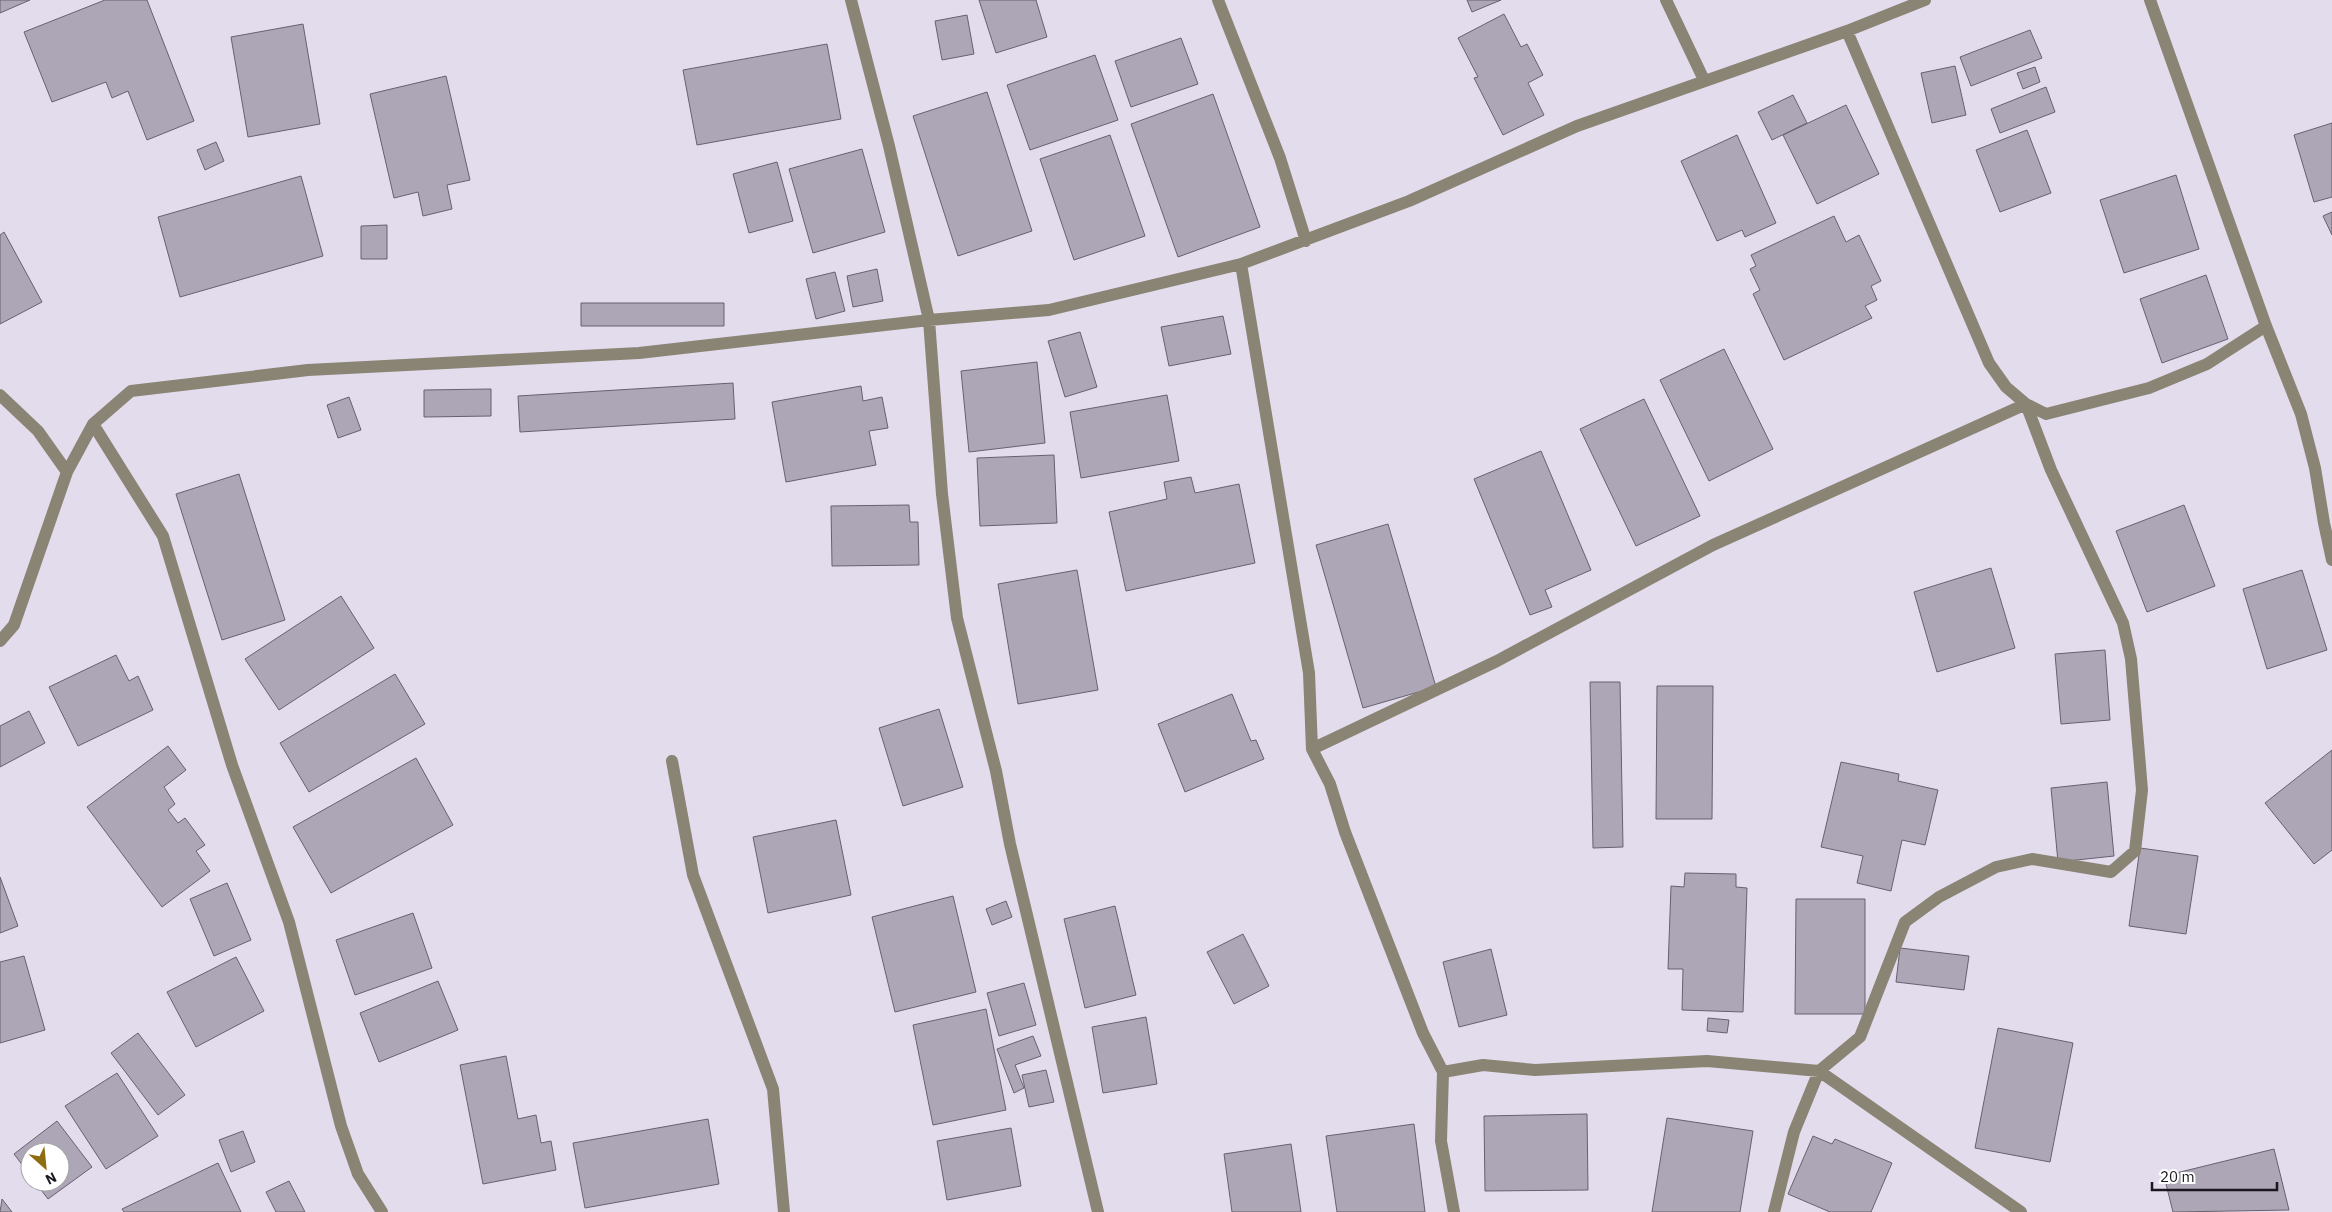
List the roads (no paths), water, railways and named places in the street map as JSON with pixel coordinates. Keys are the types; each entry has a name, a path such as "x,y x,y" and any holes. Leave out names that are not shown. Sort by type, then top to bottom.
{"street":[{"path":"851,0 889,146 929,320 942,494 957,618 996,771 1010,844 1098,1212"},
{"path":"1218,0 1280,158 1306,240"},
{"path":"1666,0 1704,80"},
{"path":"0,641 14,625 67,472 93,424 130,391 308,370 639,353 929,320 1049,310 1241,264 1409,201 1577,126 1847,31 1925,0"},
{"path":"2150,0 2266,326 2301,414 2316,468 2324,523 2332,560"},
{"path":"1847,31 1989,363 2006,387 2026,404 2046,414 2149,388 2207,364 2266,326"},
{"path":"1241,264 1309,673 1312,749 1330,784 1345,832 1423,1033 1443,1072 1442,1140 1454,1212"},
{"path":"0,395 38,431 67,472"},
{"path":"1312,749 1497,661 1713,545 2026,404"},
{"path":"1774,1212 1794,1132 1819,1071 1860,1037 1905,922 1939,897 1996,867 2032,859 2111,872 2135,851 2142,790 2131,659 2123,623 2051,470 2026,404"},
{"path":"93,424 163,536 232,765 289,922 341,1126 358,1174 382,1212"},
{"path":"672,760 693,875 773,1090 784,1212"},
{"path":"1443,1072 1483,1065 1535,1070 1708,1061 1819,1071 2021,1212"}]}
